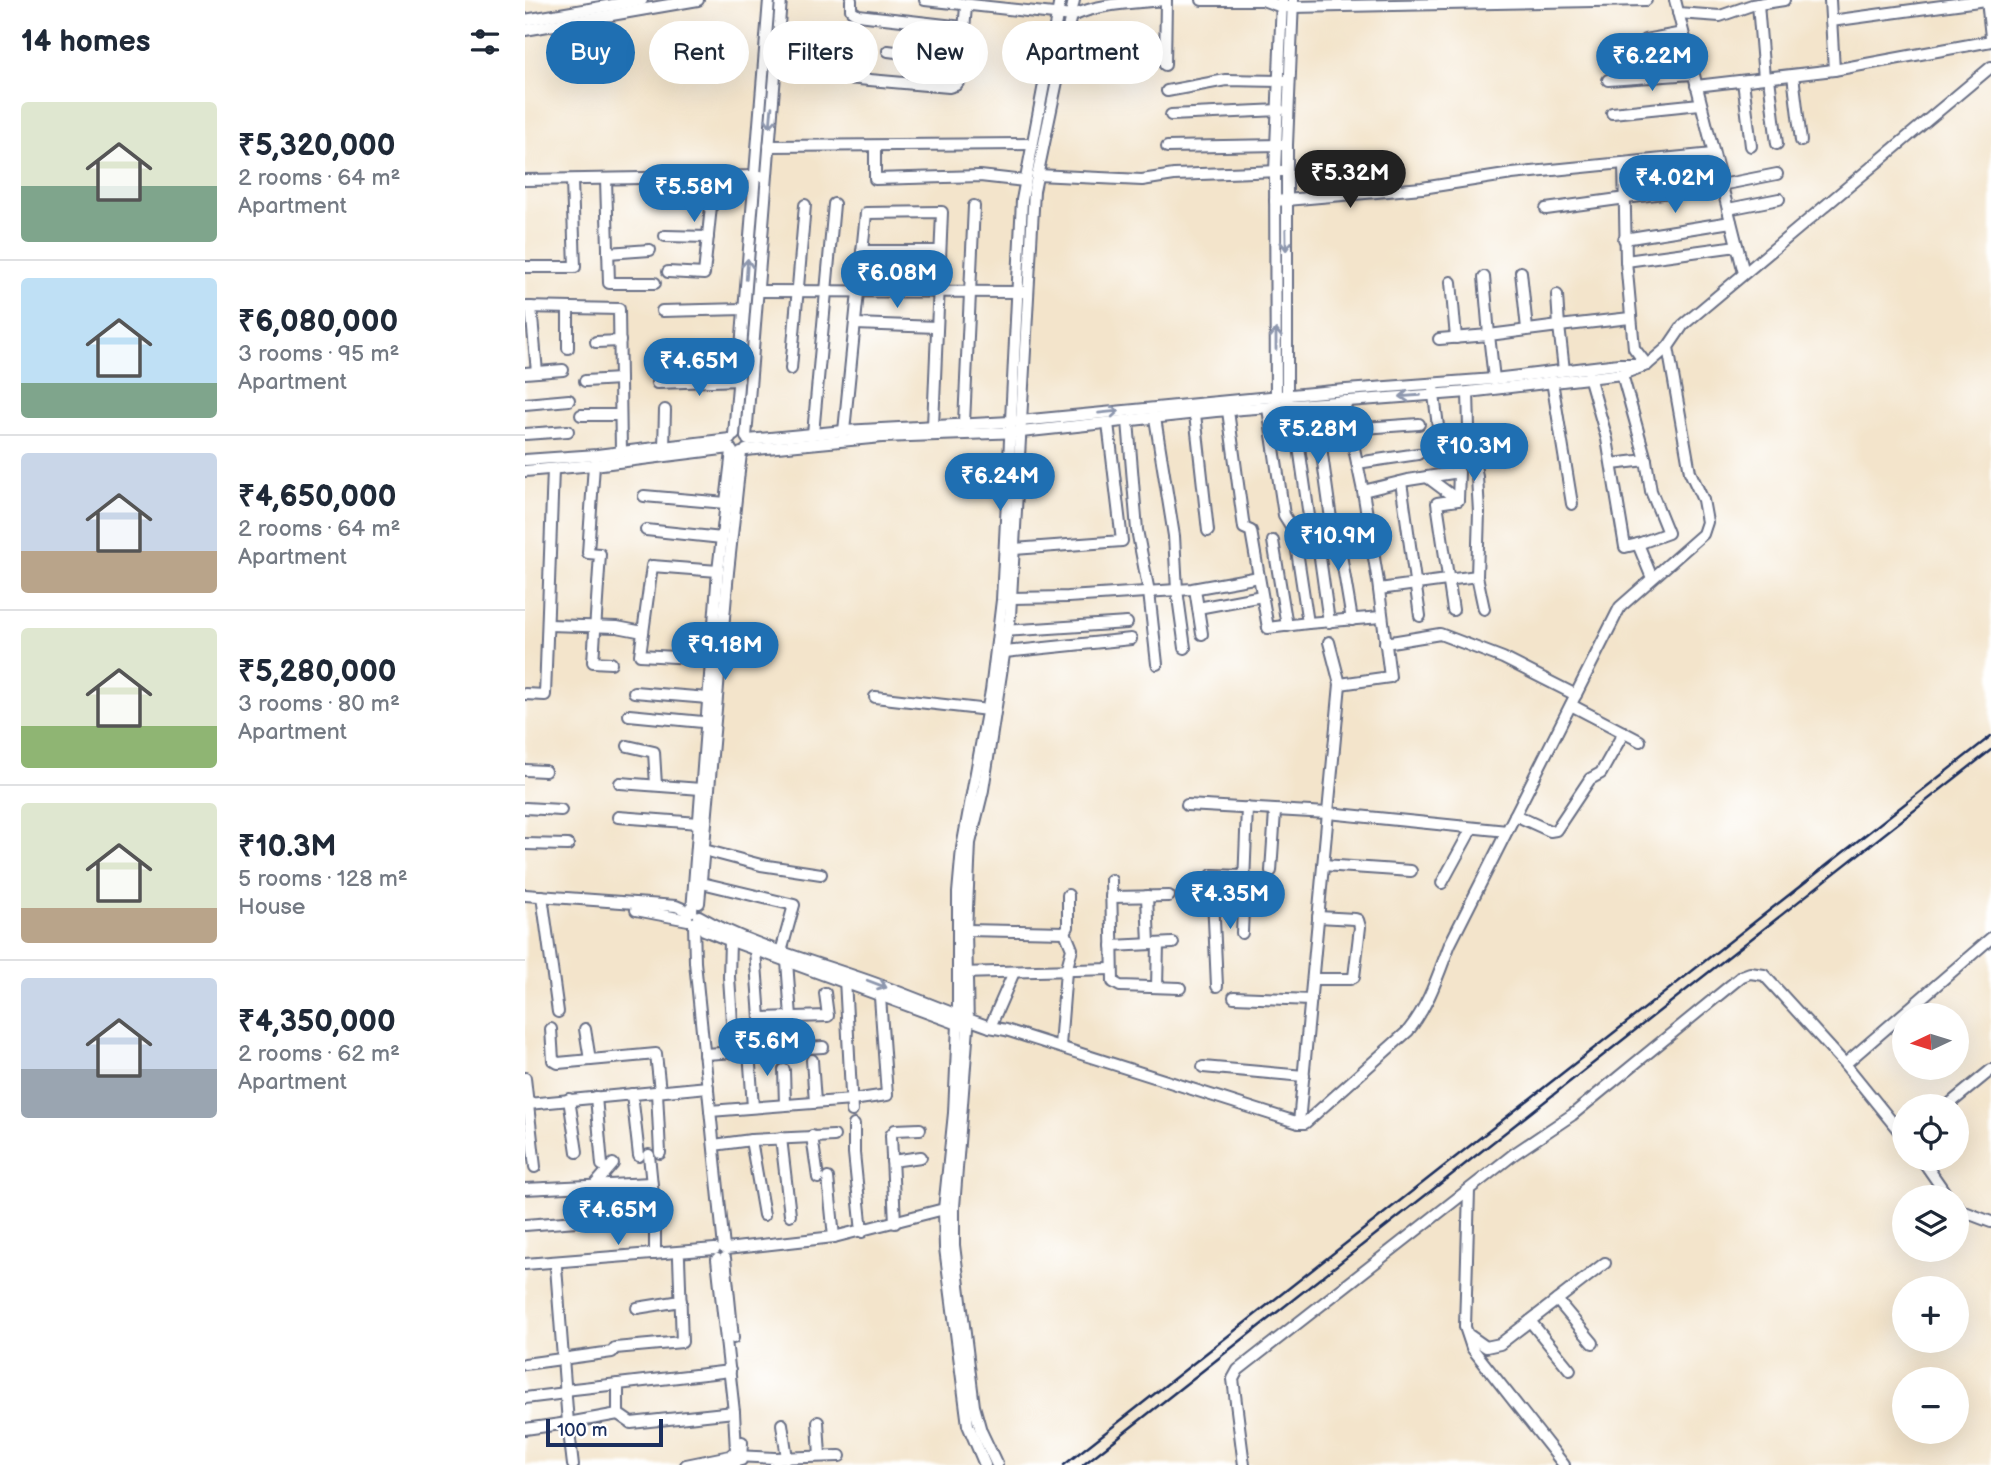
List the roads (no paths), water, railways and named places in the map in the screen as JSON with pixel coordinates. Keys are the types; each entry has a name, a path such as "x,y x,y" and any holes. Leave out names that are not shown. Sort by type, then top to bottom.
{"street":[{"path":"525,20 599,4 642,0"},
{"path":"525,30 698,0"},
{"path":"737,1460 714,1145 705,1087 693,917 702,883 710,722 708,698 726,503 738,444 741,347 769,0"},
{"path":"737,1460 741,1412 689,963 701,789 738,444 758,291 781,0"},
{"path":"851,0 851,10 858,15 910,21"},
{"path":"925,0 1072,16 1114,4 1165,0 1165,65"},
{"path":"1050,0 1074,1 1086,10"},
{"path":"962,973 967,930 970,843 983,790 1005,652 1002,600 1022,293 1022,200 1060,0"},
{"path":"1202,0 1287,3 1646,0"},
{"path":"1265,1 1270,0"},
{"path":"1675,0 1744,273"},
{"path":"1678,13 1720,16 1763,2 1784,0"},
{"path":"1830,0 1834,70"},
{"path":"1696,86 1834,70 1991,39 1986,0 1831,21"},
{"path":"1022,293 1037,175 1074,1"},
{"path":"1763,2 1766,78 1777,144"},
{"path":"1287,3 1281,145 1284,515 1294,531 1308,623"},
{"path":"964,21 966,6"},
{"path":"1645,40 1683,33"},
{"path":"888,51 892,51"},
{"path":"525,460 664,448 1015,427 1433,389 1468,392 1622,374 1647,365 1668,347 1683,325 1991,67"},
{"path":"1608,80 1693,74"},
{"path":"1793,75 1801,141"},
{"path":"1167,91 1214,81 1284,80"},
{"path":"1743,81 1751,146"},
{"path":"927,84 955,84"},
{"path":"1612,113 1700,104"},
{"path":"1171,115 1282,110"},
{"path":"769,146 1032,144"},
{"path":"1167,147 1281,145"},
{"path":"875,146 875,179 980,176 1025,181"},
{"path":"1281,200 1422,188 1512,174 1713,154"},
{"path":"1624,163 1624,239 1630,318 1634,348 1647,365"},
{"path":"1037,175 1142,180 1174,175 1281,171"},
{"path":"1546,209 1721,185 1777,174"},
{"path":"525,180 767,176"},
{"path":"668,272 704,274 714,177"},
{"path":"605,179 609,284 655,284"},
{"path":"525,267 575,267 572,181"},
{"path":"1728,209 1779,199"},
{"path":"813,434 834,204"},
{"path":"791,369 805,205"},
{"path":"964,424 974,206"},
{"path":"844,431 866,213 942,212 933,426"},
{"path":"1624,239 1731,222"},
{"path":"665,236 708,237"},
{"path":"1626,261 1737,246"},
{"path":"608,253 650,250"},
{"path":"862,251 940,251"},
{"path":"1521,272 1527,330"},
{"path":"1484,277 1494,379"},
{"path":"1451,282 1456,338"},
{"path":"758,291 1022,293"},
{"path":"1557,295 1564,370"},
{"path":"537,372 528,307 619,309 621,452"},
{"path":"568,309 568,348"},
{"path":"662,311 744,309"},
{"path":"1439,339 1630,318"},
{"path":"855,324 937,327"},
{"path":"596,342 619,341"},
{"path":"659,350 741,347"},
{"path":"846,978 880,997 1060,1046 1305,1123 1408,1031 1419,1017 1429,999 1450,944 1620,607 1703,534 1707,522 1703,500 1690,472 1668,347"},
{"path":"525,471 594,465 844,431 964,424 1015,427 1108,423 1281,403 1344,401 1619,364 1647,365"},
{"path":"525,373 563,370"},
{"path":"1589,376 1612,464 1625,547 1668,533 1651,491 1646,460 1622,374"},
{"path":"585,381 620,379"},
{"path":"657,383 739,380"},
{"path":"1552,381 1572,504"},
{"path":"1433,389 1441,450"},
{"path":"1468,392 1469,428 1478,477 1477,576 1484,610"},
{"path":"525,404 569,400"},
{"path":"1340,684 1390,677 1368,520 1344,401"},
{"path":"1281,403 1313,530 1329,622"},
{"path":"1315,404 1352,620"},
{"path":"664,410 664,448"},
{"path":"1228,411 1244,528 1251,531 1268,628 1381,617"},
{"path":"1195,414 1208,531"},
{"path":"581,415 620,415"},
{"path":"1155,418 1174,536 1177,590 1185,648"},
{"path":"1128,421 1137,530 1149,592 1157,664"},
{"path":"1014,549 1122,541 1108,423"},
{"path":"1350,429 1419,424"},
{"path":"985,1465 968,1425 949,1247 949,1208 963,1021 958,893 962,848 1011,598 1015,427"},
{"path":"525,434 568,431"},
{"path":"1357,463 1418,454"},
{"path":"1612,464 1646,460"},
{"path":"594,465 588,553 600,554 593,662 611,663"},
{"path":"525,694 545,695 553,468"},
{"path":"1363,491 1459,472 1458,500"},
{"path":"1427,477 1458,500"},
{"path":"1401,482 1420,616"},
{"path":"643,496 726,503"},
{"path":"1453,610 1437,503 1458,500"},
{"path":"1294,531 1368,520"},
{"path":"646,530 722,538"},
{"path":"1273,541 1287,626"},
{"path":"1638,544 1652,578"},
{"path":"711,659 640,655 652,566 718,571"},
{"path":"1379,589 1477,576"},
{"path":"1011,598 1195,589 1259,577"},
{"path":"1195,589 1202,634"},
{"path":"1198,608 1262,596"},
{"path":"1003,631 1127,623"},
{"path":"548,625 617,627 643,632"},
{"path":"1385,643 1440,634 1503,658 1640,741"},
{"path":"1005,652 1131,639"},
{"path":"1299,1123 1340,684 1329,642"},
{"path":"634,692 708,698"},
{"path":"875,697 988,710"},
{"path":"629,715 710,722"},
{"path":"1515,816 1550,831 1556,830 1590,779 1600,775 1624,732"},
{"path":"628,746 654,752 656,785"},
{"path":"525,770 545,771"},
{"path":"620,783 701,789"},
{"path":"1187,805 1328,813 1507,831"},
{"path":"525,808 561,810"},
{"path":"1242,933 1247,808"},
{"path":"1271,871 1275,812"},
{"path":"618,817 699,823"},
{"path":"1442,883 1472,828"},
{"path":"525,844 568,845"},
{"path":"704,850 761,865 821,874"},
{"path":"1323,864 1411,871"},
{"path":"1217,986 1212,875 1243,877"},
{"path":"1111,880 1112,969 1115,984 1180,988"},
{"path":"702,883 794,905 784,957 791,1017"},
{"path":"525,895 693,917 784,957"},
{"path":"1065,932 1068,927 1068,895"},
{"path":"1111,897 1170,896"},
{"path":"1147,897 1157,987"},
{"path":"525,901 543,899"},
{"path":"543,899 558,1012"},
{"path":"693,917 704,930 755,950 846,978 963,1021"},
{"path":"1313,979 1355,977 1360,927 1355,919 1318,917"},
{"path":"967,930 1065,932"},
{"path":"1060,1046 1066,971 1072,949 1065,932"},
{"path":"1845,1064 1991,938"},
{"path":"730,940 729,977 734,1052"},
{"path":"1112,946 1173,943"},
{"path":"755,950 760,1018 828,1016 825,993"},
{"path":"962,973 1112,969"},
{"path":"987,1026 1014,972"},
{"path":"1244,1465 1233,1382 1235,1373 1514,1154 1572,1115 1742,976 1751,973 1764,975 1845,1064 1892,1123"},
{"path":"846,978 852,1105"},
{"path":"710,1111 815,1102 852,1105 887,1094 880,997"},
{"path":"1234,997 1311,1000"},
{"path":"551,1029 554,1062 656,1054 659,1092 650,1155 655,1254"},
{"path":"586,1029 590,1060"},
{"path":"704,1054 823,1047"},
{"path":"749,1051 753,1107"},
{"path":"811,1060 815,1102"},
{"path":"1203,1067 1304,1076"},
{"path":"784,1070 785,1104"},
{"path":"1962,1094 1991,1070"},
{"path":"525,1078 535,1167"},
{"path":"528,1104 705,1087"},
{"path":"632,1094 650,1155"},
{"path":"594,1186 607,1165 596,1097"},
{"path":"569,1099 577,1152"},
{"path":"854,1125 854,1153 862,1231"},
{"path":"895,1223 892,1132 920,1129"},
{"path":"813,1136 834,1237"},
{"path":"714,1145 751,1140 834,1136"},
{"path":"781,1138 790,1215"},
{"path":"751,1140 764,1215"},
{"path":"893,1161 921,1157"},
{"path":"525,1189 651,1183"},
{"path":"1469,1190 1465,1332 1472,1348 1564,1465"},
{"path":"525,1270 679,1258 834,1237 949,1208"},
{"path":"1969,1214 1991,1222"},
{"path":"525,1225 655,1215"},
{"path":"949,1247 974,1406 981,1431 997,1465"},
{"path":"525,1264 722,1252"},
{"path":"525,1364 613,1352 615,1348 682,1342 679,1258"},
{"path":"1465,1332 1479,1345 1493,1348 1605,1263"},
{"path":"556,1267 573,1465"},
{"path":"1557,1300 1594,1343"},
{"path":"637,1308 681,1301"},
{"path":"1530,1321 1570,1370"},
{"path":"525,1398 730,1371"},
{"path":"618,1384 618,1414"},
{"path":"525,1429 618,1414 631,1423 734,1412"},
{"path":"818,1422 820,1456"},
{"path":"779,1460 782,1424"},
{"path":"686,1465 737,1460 805,1461 820,1456 840,1455"},
{"path":"723,1465 737,1460"}],"railway":[{"path":"1064,1465 1991,736"},
{"path":"1083,1465 1991,750"}]}
